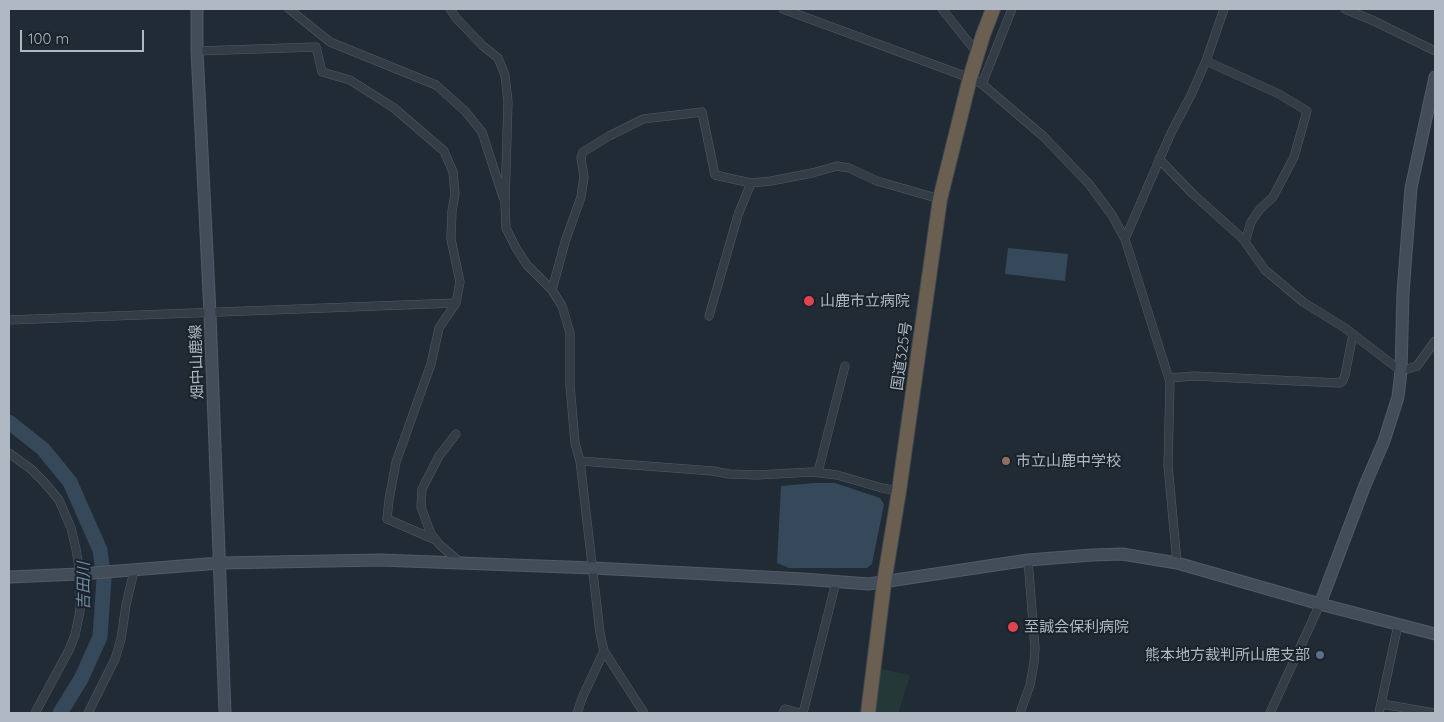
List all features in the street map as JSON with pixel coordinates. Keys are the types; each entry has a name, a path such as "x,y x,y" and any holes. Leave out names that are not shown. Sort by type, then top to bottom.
{"highway":[{"name":"国道325号","path":"868,713 884,583 899,491 940,199 976,81 978,54 993,9"}],"street":[{"name":"畑中山鹿線","path":"197,9 197,51 210,313 225,713"},
{"path":"289,9 330,42 436,85 465,111 482,132 505,204"},
{"path":"450,9 483,46 498,58 505,75 508,102 506,228 527,265 552,290 562,306 570,333 570,385 575,443 580,461 600,633 604,651 644,713"},
{"path":"783,9 976,81 1042,136 1089,184 1112,215 1125,239 1170,382 1168,465 1177,562"},
{"path":"942,9 978,54"},
{"path":"976,81 1012,9"},
{"path":"1125,239 1159,159 1206,61 1224,9"},
{"path":"1345,9 1435,51"},
{"path":"197,51 316,47 322,72 350,80 394,108 444,151 454,172 455,194 451,239 460,282 456,303 439,328 431,364 396,462 387,519 436,540"},
{"path":"1206,61 1279,94 1307,111 1294,157 1273,197 1260,209 1251,222 1245,242"},
{"path":"1270,713 1320,604 1384,440 1398,397 1410,188 1435,77"},
{"path":"552,290 565,242 581,197 584,177 581,158 583,152 643,119 702,112 715,175 752,182 771,181 837,166 848,168 878,181 940,199"},
{"path":"1159,159 1193,194 1245,242 1265,270 1303,302 1353,334 1401,370"},
{"path":"709,316 738,215 752,182"},
{"path":"9,320 456,303"},
{"path":"1169,378 1194,376 1339,383 1342,382 1345,375 1353,334"},
{"path":"1401,370 1417,366 1435,342"},
{"path":"818,472 845,366"},
{"path":"456,434 439,456 422,489 421,507 431,534 440,545 461,562"},
{"path":"9,453 31,469 59,500 72,528 80,574 80,612 75,635 69,650 35,713"},
{"path":"580,461 729,474 757,475 818,472 899,491"},
{"path":"9,577 134,571 220,563 380,560 593,568 869,584 1028,560 1122,554 1177,562 1320,604 1435,634"},
{"path":"1020,713 1030,685 1035,648 1028,560"},
{"path":"88,713 115,659 121,639 134,571"},
{"path":"784,713 785,708 802,713 836,582"},
{"path":"1379,713 1398,625"},
{"path":"577,713 604,651"},
{"path":"1382,704 1434,713 1435,704"}],"green space":[{"path":"881,669 910,675 899,713 874,713"}],"water":[{"path":"1008,248 1068,254 1065,281 1005,274"},
{"path":"835,483 880,498 884,504 872,564 867,568 789,568 777,563 781,486"}],"waterway":[{"name":"吉田川","path":"9,422 43,449 70,482 100,550 104,579 100,637 81,679 60,713"}],"place":[{"name":"山鹿市立病院","path":"809,301"},
{"name":"市立山鹿中学校","path":"1006,461"},
{"name":"至誠会保利病院","path":"1013,627"},
{"name":"熊本地方裁判所山鹿支部","path":"1320,655"}]}
